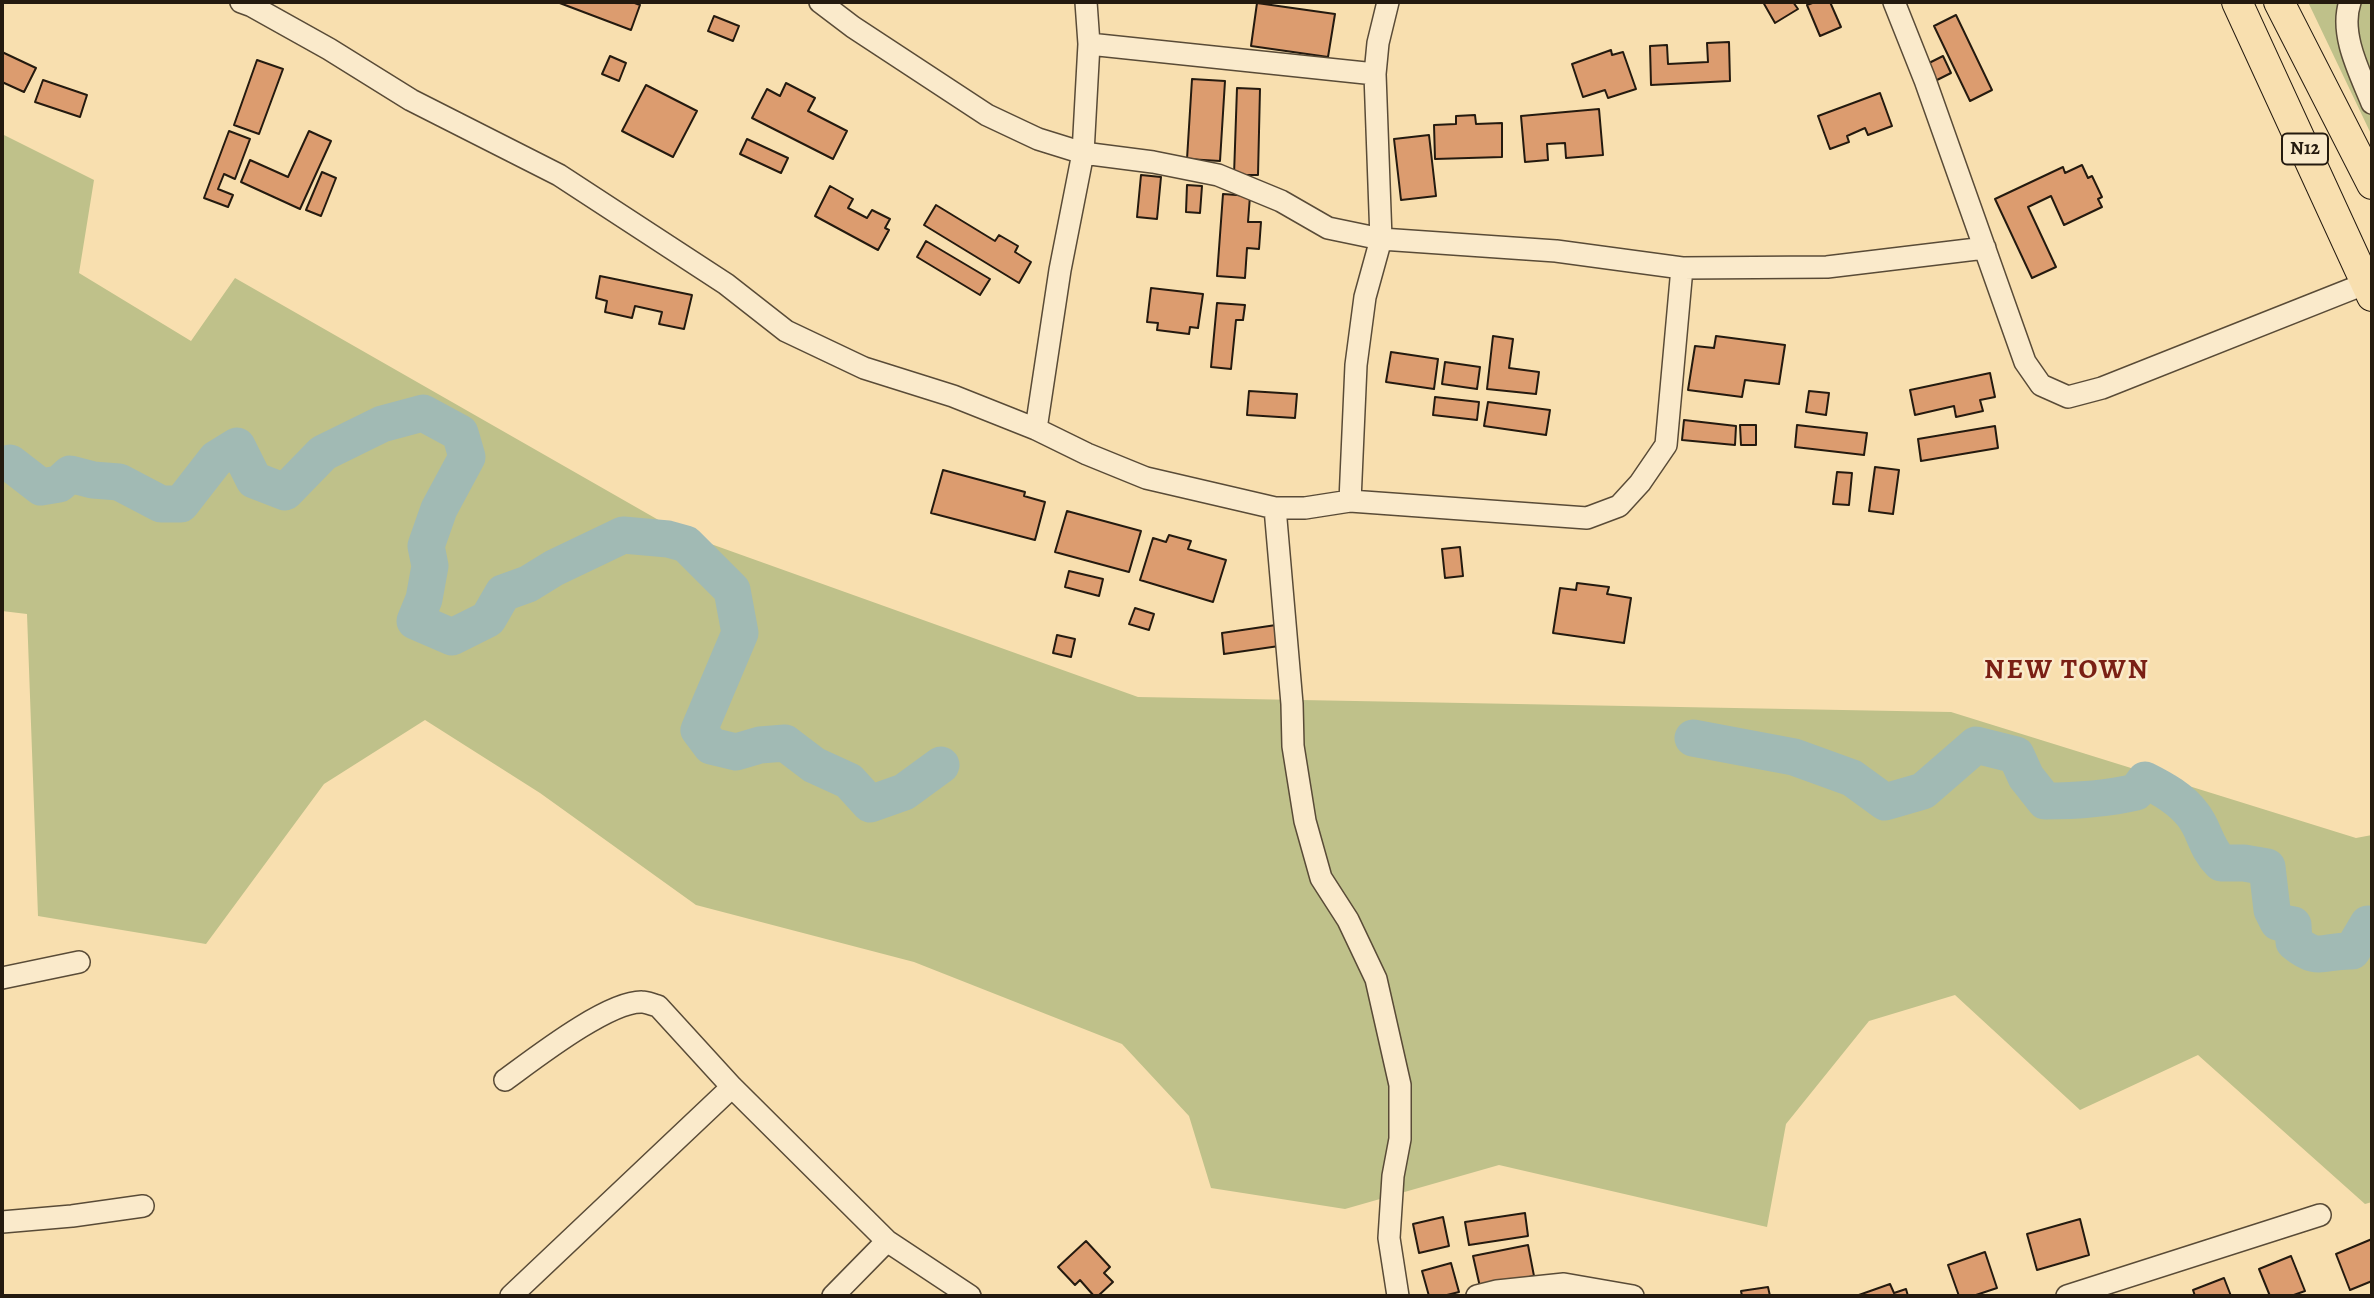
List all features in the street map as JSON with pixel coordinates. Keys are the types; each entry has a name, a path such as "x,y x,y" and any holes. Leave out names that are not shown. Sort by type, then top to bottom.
{"highway":[{"name":"N12","path":"2237,2 2370,287"},
{"name":"N12","path":"2279,2 2372,184"}],"street":[{"path":"820,2 853,27 987,115 1038,139 1083,153 1153,162 1218,175 1281,201 1328,228 1381,239 1556,251 1682,268 1827,267 1985,248"},
{"path":"1036,429 1060,270 1083,153 1089,44 1086,2"},
{"path":"1350,501 1356,365 1366,297 1381,239 1375,74 1378,43 1388,2"},
{"path":"1894,2 1925,80 2025,362 2041,385 2068,397 2102,388 2370,287"},
{"path":"2350,2 2349,47 2372,103"},
{"path":"249,3 411,100 559,175 726,284 786,331 864,368 953,396 1146,478 1275,508 1305,508 1350,501 1587,518 1619,506 1640,483 1666,445 1682,268"},
{"path":"1089,44 1375,74"},
{"path":"1275,508 1293,704 1293,746 1304,821 1321,878 1337,900 1376,979 1400,1086 1400,1139 1393,1176 1389,1238 1398,1296"},
{"path":"2,978 79,962"},
{"path":"505,1080 557,1042 619,1006 643,1002 658,1006 732,1087 887,1241 970,1296"},
{"path":"511,1296 732,1087"},
{"path":"2,1222 143,1206"},
{"path":"2067,1296 2319,1215"},
{"path":"833,1296 887,1241"},
{"path":"1477,1296 1497,1291 1564,1284 1633,1296"}],"green space":[{"path":"2308,2 2372,2 2372,136"},
{"path":"2,134 94,180 79,273 191,341 235,278 683,534 1138,697 1951,712 2356,838 2372,835 2372,1202 2365,1204 2198,1055 2080,1110 1955,995 1869,1021 1786,1124 1767,1227 1499,1165 1345,1209 1211,1188 1189,1116 1122,1044 914,962 696,905 540,793 425,720 324,784 206,944 38,916 27,614 2,611"}],"building":[{"path":"557,2 632,2 640,5 631,30"},
{"path":"1763,2 1793,2 1798,9 1775,23"},
{"path":"1830,2 1841,27 1820,36 1807,5"},
{"path":"1257,3 1335,14 1328,57 1251,46"},
{"path":"1956,15 1992,90 1970,101 1934,26"},
{"path":"714,16 739,26 733,41 708,31"},
{"path":"1729,42 1730,81 1651,85 1650,46 1667,45 1668,64 1708,62 1707,43"},
{"path":"1611,50 1612,55 1623,52 1636,89 1608,98 1605,90 1583,97 1572,64"},
{"path":"2,52 36,68 24,92 2,82"},
{"path":"610,56 626,63 619,81 602,74"},
{"path":"1943,56 1951,73 1935,81 1927,64"},
{"path":"257,60 283,69 259,134 234,125"},
{"path":"1192,79 1225,81 1220,161 1187,159"},
{"path":"43,80 87,95 80,117 35,102"},
{"path":"786,83 815,98 808,111 847,131 833,159 752,118 767,89 780,96"},
{"path":"646,85 697,111 673,157 622,131"},
{"path":"1237,88 1260,89 1258,175 1234,175"},
{"path":"1880,93 1892,126 1868,135 1865,128 1847,136 1849,142 1830,149 1818,116"},
{"path":"1599,109 1603,155 1566,158 1565,143 1547,144 1548,160 1525,162 1521,116"},
{"path":"1475,115 1476,124 1502,123 1502,157 1435,159 1434,125 1456,124 1456,116"},
{"path":"229,131 250,139 235,179 224,174 218,189 233,195 228,207 204,198"},
{"path":"309,131 331,141 300,209 241,182 250,160 288,177"},
{"path":"1429,135 1436,196 1401,200 1394,139"},
{"path":"747,139 788,158 781,173 740,154"},
{"path":"2082,165 2088,178 2092,176 2102,197 2098,199 2102,207 2064,225 2051,196 2028,207 2056,267 2032,278 1995,199 2063,167 2065,173"},
{"path":"322,172 336,178 321,216 306,210"},
{"path":"1141,175 1161,177 1157,219 1137,217"},
{"path":"1187,185 1202,186 1200,213 1186,212"},
{"path":"830,186 853,199 848,208 867,218 872,210 890,219 885,228 889,230 878,250 815,216"},
{"path":"1223,194 1250,196 1248,222 1261,222 1259,249 1247,248 1245,278 1217,276"},
{"path":"936,205 995,241 999,235 1018,246 1015,252 1031,262 1019,283 924,225"},
{"path":"926,241 990,279 980,295 917,257"},
{"path":"600,276 692,295 684,329 659,324 662,312 635,306 632,318 605,312 607,301 596,298"},
{"path":"1151,288 1203,294 1198,328 1190,327 1189,334 1157,330 1158,323 1147,322"},
{"path":"1217,303 1245,305 1243,320 1236,320 1231,369 1211,367"},
{"path":"1493,336 1513,339 1509,368 1539,372 1536,394 1487,389"},
{"path":"1716,336 1785,345 1779,384 1745,380 1742,397 1688,390 1695,346 1714,348"},
{"path":"1391,352 1438,359 1434,389 1386,382"},
{"path":"1445,362 1480,367 1477,389 1442,384"},
{"path":"1990,373 1995,397 1980,400 1983,411 1956,417 1954,406 1915,415 1910,390"},
{"path":"1249,391 1297,394 1295,418 1247,415"},
{"path":"1809,391 1829,393 1826,415 1806,412"},
{"path":"1435,397 1479,402 1477,420 1433,415"},
{"path":"1488,402 1550,410 1546,435 1484,426"},
{"path":"1684,420 1736,426 1735,445 1682,440"},
{"path":"1740,425 1756,425 1756,445 1741,445"},
{"path":"1797,425 1867,433 1864,455 1795,447"},
{"path":"1995,426 1998,448 1921,461 1918,439"},
{"path":"1875,467 1899,470 1893,514 1869,511"},
{"path":"943,470 1025,492 1024,496 1045,502 1035,540 931,513"},
{"path":"1837,472 1852,473 1849,505 1833,504"},
{"path":"1067,511 1141,531 1129,572 1055,552"},
{"path":"1169,535 1191,541 1188,549 1226,560 1213,602 1140,580 1153,538 1166,542"},
{"path":"1460,547 1463,576 1445,578 1442,549"},
{"path":"1069,571 1103,579 1099,596 1065,587"},
{"path":"1577,583 1609,587 1607,594 1631,598 1624,643 1553,633 1560,588 1576,590"},
{"path":"1135,608 1154,614 1149,630 1129,624"},
{"path":"1276,625 1279,646 1224,654 1222,633"},
{"path":"1057,635 1075,639 1071,657 1053,653"},
{"path":"1525,1213 1528,1236 1469,1245 1465,1222"},
{"path":"1443,1217 1449,1246 1419,1253 1413,1224"},
{"path":"2080,1219 2089,1255 2037,1270 2027,1234"},
{"path":"2372,1239 2372,1281 2350,1290 2336,1254"},
{"path":"1086,1241 1110,1267 1104,1273 1113,1282 1098,1296 1094,1296 1080,1280 1075,1285 1058,1267"},
{"path":"1528,1245 1534,1276 1480,1287 1473,1256"},
{"path":"1985,1252 1997,1288 1973,1296 1959,1296 1948,1265"},
{"path":"2291,1256 2305,1291 2291,1296 2270,1296 2259,1269"},
{"path":"1451,1263 1459,1292 1429,1296 1422,1271"},
{"path":"2224,1278 2231,1296 2195,1296 2193,1290"},
{"path":"1890,1284 1894,1293 1906,1289 1908,1296 1856,1296"},
{"path":"1768,1287 1770,1296 1742,1296 1741,1291"}],"waterway":[{"path":"10,463 41,487 59,484 70,474 93,480 119,482 161,504 181,504 216,459 237,446 254,480 285,492 323,453 382,424 423,413 460,433 467,457 439,509 426,546 430,566 424,599 415,621 452,637 488,619 503,593 528,584 554,568 623,535 668,539 686,544 732,590 740,633 699,730 711,746 736,752 760,745 785,743 814,765 849,781 870,804 904,792 941,765"},
{"path":"1693,738 1794,757 1852,778 1885,802 1923,791 1976,745 2016,755 2026,777 2045,801 2091,799 2136,792 2145,780 2171,795 2188,809 2221,863 2267,867 2272,910 2278,922 2293,925 2294,942 2302,948 2316,954 2352,951 2368,924 2372,926"}],"district":[{"name":"NEW TOWN","path":"2067,671"}]}
